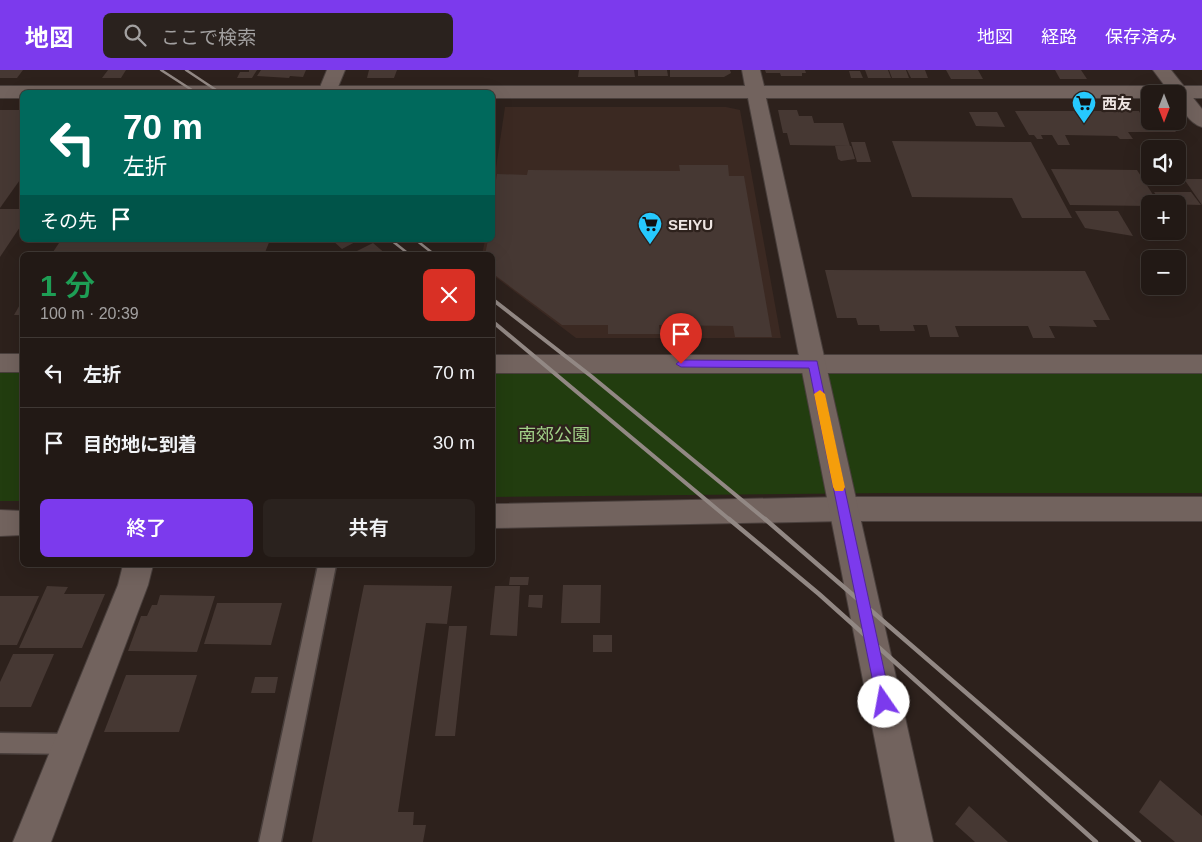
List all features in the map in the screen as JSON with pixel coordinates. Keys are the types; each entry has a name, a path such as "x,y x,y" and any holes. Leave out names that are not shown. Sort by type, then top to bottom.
{"street":[{"path":"328,90 336,70"},
{"path":"1162,70 1174,85"},
{"path":"753,81 914,842"},
{"path":"404,90 753,81 1141,91"},
{"path":"0,92 20,92"},
{"path":"1186,92 1202,92"},
{"path":"1186,100 1202,120"},
{"path":"0,363 20,363"},
{"path":"495,364 1202,364"},
{"path":"495,516 844,509 1202,509"},
{"path":"0,523 20,523"},
{"path":"32,842 133,585 138,567"}],"lane":[{"path":"270,842 327,567"},
{"path":"0,743 71,744"}],"shaded area":[{"path":"505,107 726,107 740,110 781,338 576,338 495,277 495,252 483,252 485,242 495,242 495,174"}],"green space":[{"path":"0,373 20,373 20,501 0,501"},
{"name":"南郊公園","path":"495,374 1202,374 1202,493 889,493 495,497"}],"building":[{"path":"0,70 23,70 17,78 0,78"},
{"path":"108,70 126,70 121,78 102,78"},
{"path":"249,70 257,70 252,78 237,78 240,72 249,72"},
{"path":"261,70 306,70 303,77 290,76 289,78 257,76"},
{"path":"369,70 397,70 394,78 367,78"},
{"path":"579,70 634,70 635,77 578,77"},
{"path":"638,70 667,70 668,76 638,76"},
{"path":"670,70 730,70 731,73 724,77 670,77"},
{"path":"765,70 805,70 806,73 802,73 802,76 781,76 780,73 766,73"},
{"path":"865,70 888,70 891,78 868,78"},
{"path":"889,70 906,70 909,78 892,78"},
{"path":"907,70 925,70 928,78 911,78"},
{"path":"946,70 978,70 983,79 951,79"},
{"path":"1055,70 1081,70 1087,79 1060,79"},
{"path":"849,71 860,71 863,78 851,78"},
{"path":"0,110 20,110 20,180 0,208"},
{"path":"778,110 797,110 799,116 812,116 814,123 843,123 850,146 790,145 787,133 783,133"},
{"path":"1015,111 1139,111 1141,115 1141,130 1175,130 1176,132 1128,132 1133,139 1120,139 1117,136 1065,135 1070,145 1058,145 1052,135 1041,135 1043,139 1037,139 1034,135 1029,135"},
{"path":"969,112 997,112 1005,127 976,126"},
{"path":"892,141 1031,142 1072,218 1022,218 1012,198 912,197"},
{"path":"851,142 865,142 871,162 857,162"},
{"path":"835,146 851,146 855,159 841,161 838,159"},
{"path":"679,165 728,165 729,176 744,176 772,337 735,337 733,326 659,325 660,334 608,334 608,325 562,325 495,275 495,252 486,252 488,242 495,242 495,186 497,174 527,175 528,170 680,171"},
{"path":"1051,169 1137,170 1141,176 1141,185 1147,185 1153,195 1141,195 1141,206 1070,205"},
{"path":"1186,179 1202,179 1202,205 1186,182"},
{"path":"1154,192 1191,192 1201,205 1186,205 1186,195 1156,195"},
{"path":"0,209 20,209 20,227 0,257"},
{"path":"1075,211 1118,211 1133,236 1085,228"},
{"path":"60,242 269,242 265,252 53,252"},
{"path":"334,242 355,242 342,249"},
{"path":"373,243 384,252 355,252"},
{"path":"825,270 1085,271 1110,320 1093,320 1097,327 1049,326 1055,338 1033,338 1028,326 955,326 959,337 930,337 927,325 913,325 915,331 880,331 879,325 858,325 856,318 837,318"},
{"path":"20,304 20,315 14,315"},
{"path":"510,577 529,577 528,585 509,585"},
{"path":"364,585 452,586 447,624 426,623 398,812 414,812 413,825 426,825 423,842 312,842"},
{"path":"563,585 601,585 600,623 561,623"},
{"path":"47,586 68,587 64,594 105,594 82,648 19,648"},
{"path":"495,586 520,586 517,636 490,635"},
{"path":"160,595 215,596 197,652 128,651 141,616 147,616 152,605 157,605"},
{"path":"529,595 543,595 542,608 528,607"},
{"path":"0,596 39,596 17,645 0,645"},
{"path":"217,603 282,603 271,645 204,644"},
{"path":"449,626 467,626 455,736 435,736"},
{"path":"593,635 612,635 612,652 593,652"},
{"path":"13,654 54,654 31,707 0,707 0,682"},
{"path":"126,675 197,675 179,732 104,732"},
{"path":"255,677 278,677 275,693 251,693"},
{"path":"1160,780 1202,816 1202,842 1175,842 1139,812"},
{"path":"969,806 1008,842 975,842 955,824"}],"railway":[{"path":"161,70 192,90"},
{"path":"186,70 216,90"},
{"path":"394,242 406,252"},
{"path":"419,242 431,252"},
{"path":"495,301 591,376 766,520"},
{"path":"495,324 730,520"},
{"path":"729,519 819,594 1096,842"},
{"path":"765,519 1139,842"}],"slow traffic":[{"path":"820,394 839,487"}],"place":[{"name":"西友","path":"1084,124"},
{"name":"SEIYU","path":"650,245"}],"route":[{"path":"681,364 813,364 884,702"}]}
